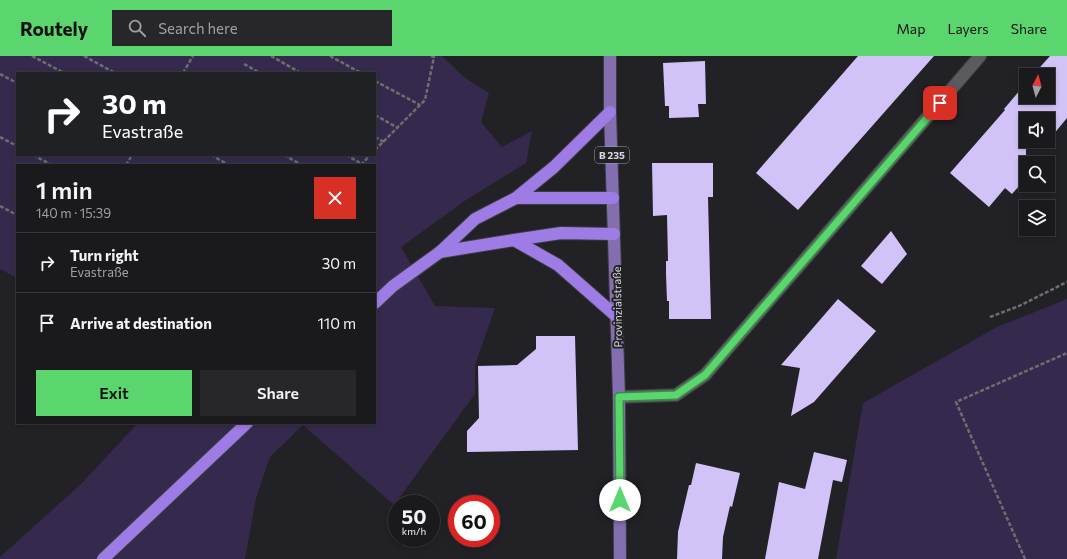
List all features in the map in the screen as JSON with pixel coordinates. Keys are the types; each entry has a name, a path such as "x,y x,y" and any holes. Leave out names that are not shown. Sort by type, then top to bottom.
{"highway":[{"path":"376,302 392,286 440,252 474,219 516,198 554,167 610,112"},
{"path":"516,198 613,198"},
{"path":"440,252 561,234 614,234"},
{"path":"514,240 558,265 616,316"},
{"path":"103,559 246,424"}],"main road":[{"name":"Provinzialstraße","path":"610,56 610,112 619,397 620,559"}],"street":[{"path":"619,397 676,395 705,375 980,56"}],"path":[{"path":"32,56 62,72"},
{"path":"84,56 113,72"},
{"path":"184,72 193,56"},
{"path":"270,56 299,72"},
{"path":"330,56 359,72"},
{"path":"376,149 425,100 434,57 431,56"},
{"path":"244,64 258,72"},
{"path":"0,74 16,82"},
{"path":"376,82 420,106"},
{"path":"376,116 398,128"},
{"path":"0,137 16,145"},
{"path":"376,138 384,142"},
{"path":"36,156 50,164"},
{"path":"212,156 227,164"},
{"path":"286,156 300,164"},
{"path":"348,156 361,164 369,156"},
{"path":"0,206 16,214"},
{"path":"990,317 1019,306 1067,282"},
{"path":"1025,559 956,402 1067,353"}],"shaded area":[{"path":"0,56 442,56 465,78 489,93 481,122 502,147 532,131 526,163 466,200 401,247 435,306 495,308 475,365 475,394 401,495 388,495 388,500 303,425 270,457 256,498 245,559 0,559 0,557 81,484 137,424 376,424 376,164 16,164 16,277 0,269"},
{"path":"1067,299 1067,559 836,559 863,403 997,327"}],"building":[{"path":"858,56 934,56 798,210 756,173"},
{"path":"1050,56 1067,56 1067,118 1055,133 1055,112 1019,112 1019,148 1026,148 1026,156 1019,156 1019,186 1012,194 1005,188 989,207 950,173 1005,110 1004,109 1019,91 1019,104 1055,104 1055,68 1039,68"},
{"path":"705,61 706,104 698,104 699,117 669,118 669,106 665,106 663,63"},
{"path":"652,163 713,163 713,197 708,197 711,319 669,319 666,274 666,261 668,261 667,215 653,216"},
{"path":"891,231 907,254 882,284 861,266"},
{"path":"838,299 876,331 814,402 791,416 800,368 781,365"},
{"path":"536,336 575,336 578,450 467,452 467,431 479,418 478,366 517,365 536,349"},
{"path":"814,452 847,460 842,482 833,480 818,559 765,559 779,482 805,489"},
{"path":"696,463 740,473 723,537 722,559 677,559 678,532 689,485 691,485"}],"route":[{"path":"620,500 619,397 676,395 705,375 940,103"}]}
